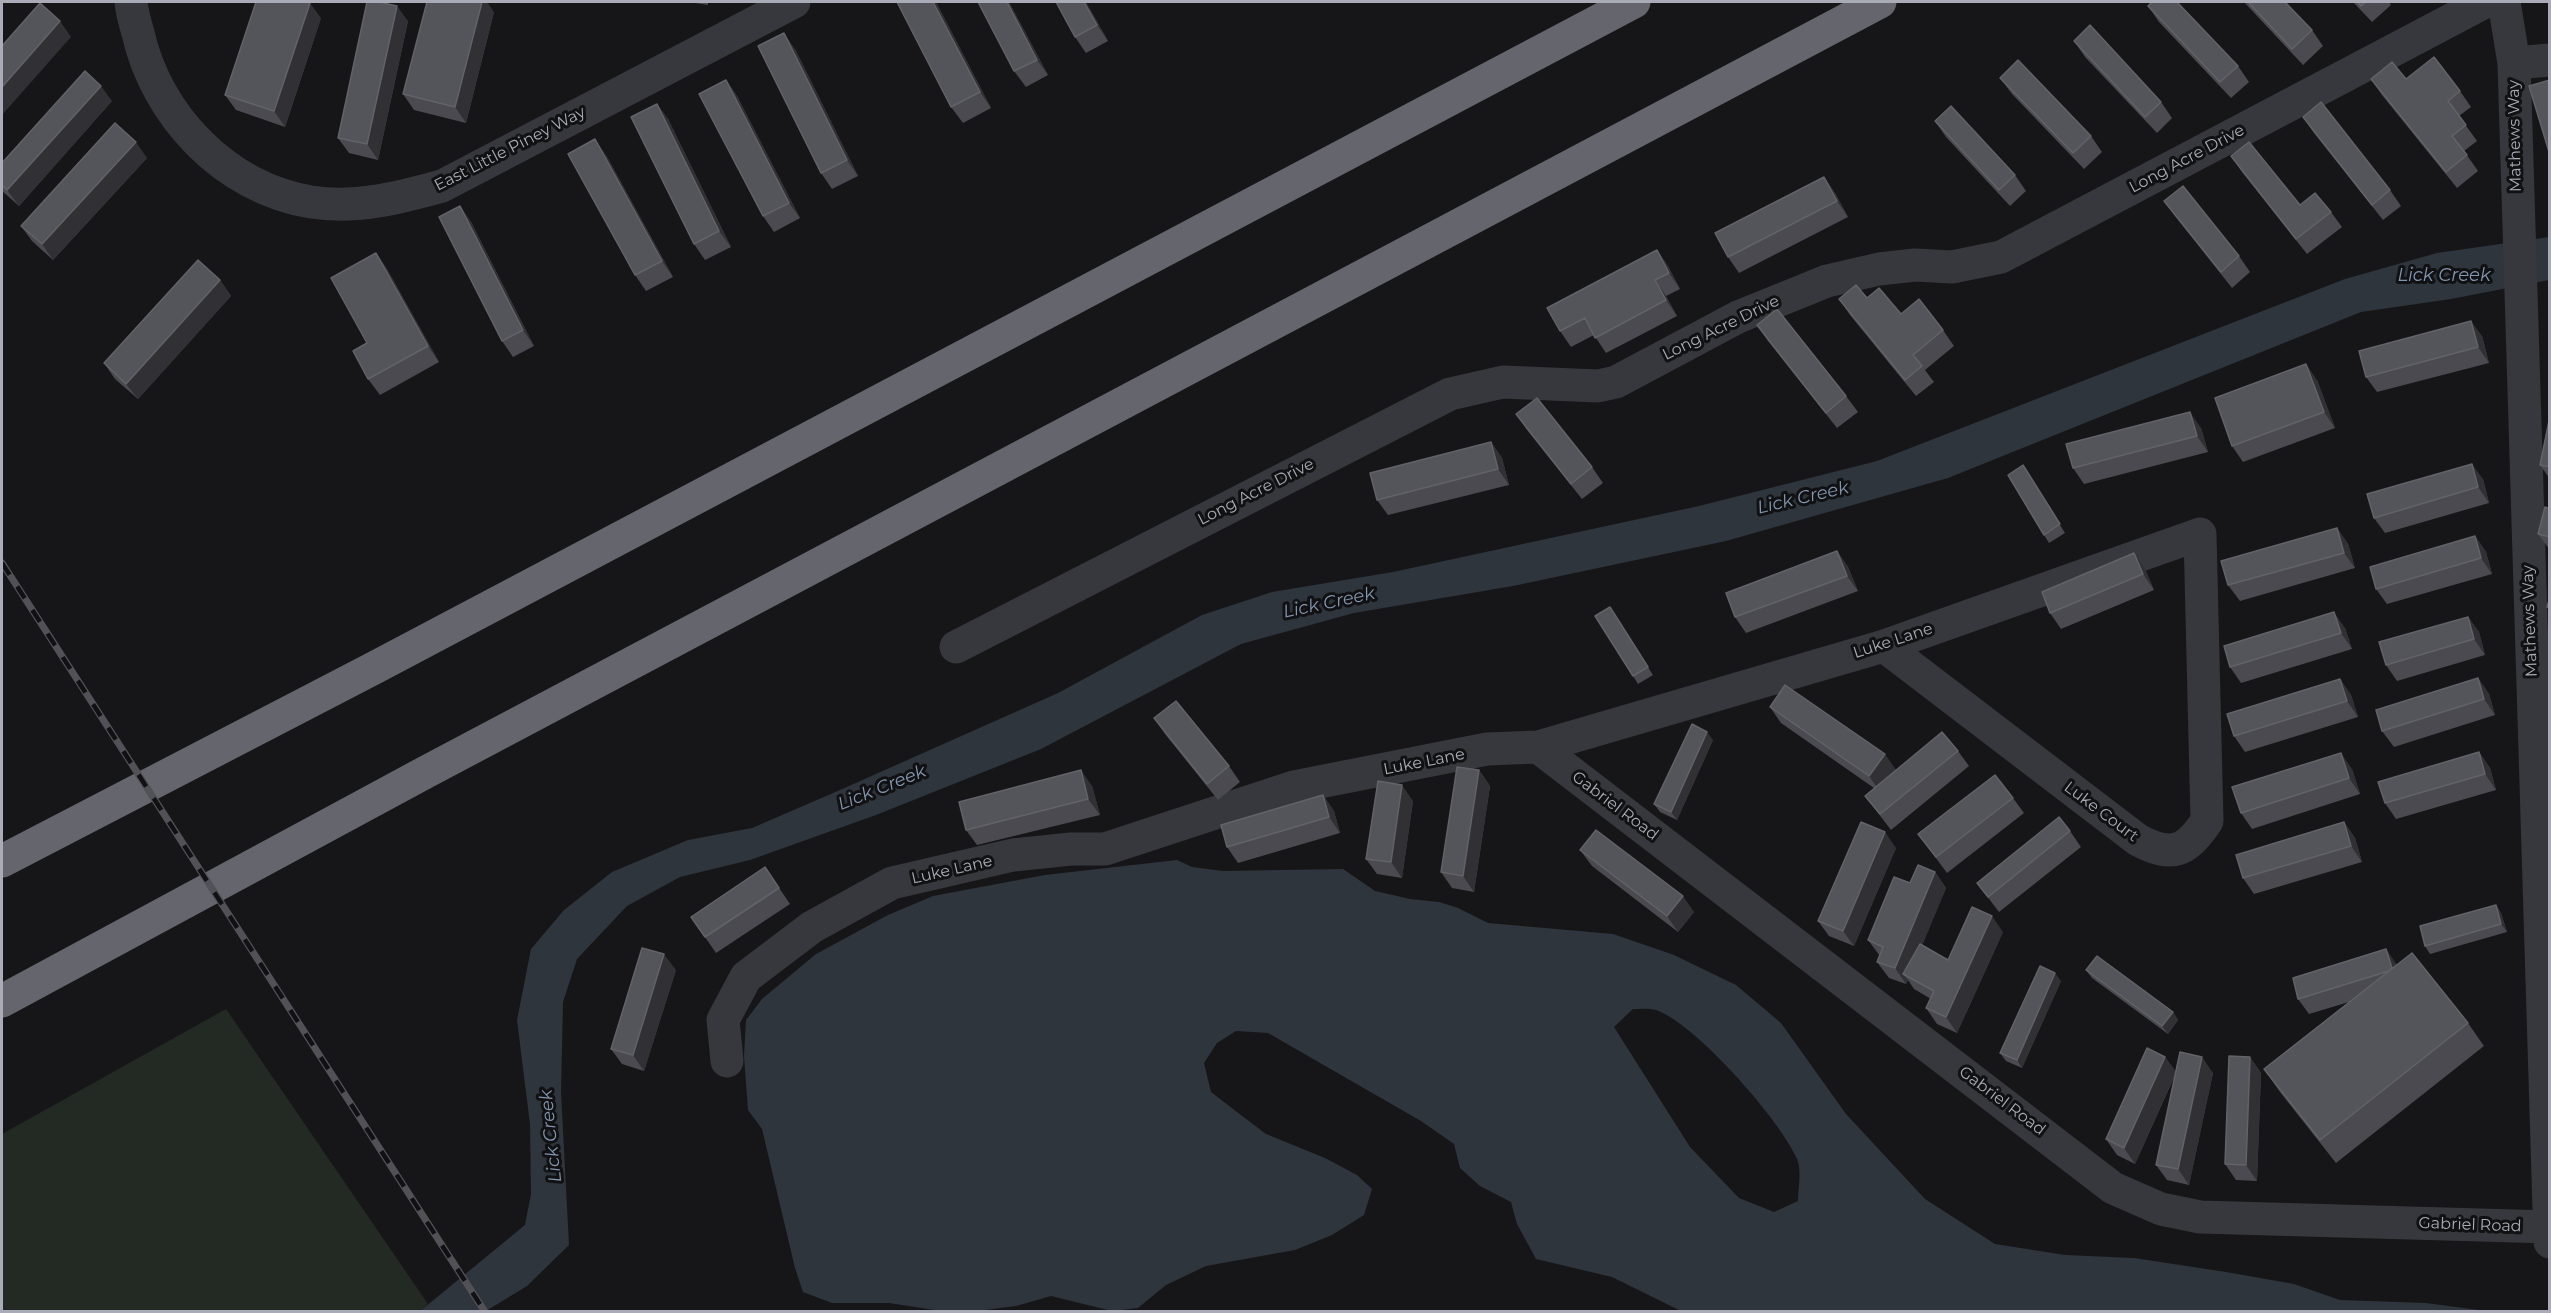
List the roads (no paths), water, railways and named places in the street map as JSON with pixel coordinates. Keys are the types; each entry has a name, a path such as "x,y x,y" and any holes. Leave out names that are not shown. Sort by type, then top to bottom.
{"highway":[{"path":"2,861 374,668 1634,2"},
{"path":"2,1001 426,772 1880,2"}],"street":[{"name":"East Little Piney Way","path":"131,2 144,60 166,103 185,129 212,154 258,185 309,202 341,205 384,202 442,186 794,2"},
{"name":"Long Acre Drive","path":"956,647 1450,394 1503,382 1599,387 1616,382 1738,317 1827,281 1879,269 1915,265 1952,267 2001,257 2485,2"},
{"name":"Mathews Way","path":"2504,2 2514,63 2517,233 2550,1242"},
{"path":"2514,63 2550,60"},
{"name":"Luke Lane","path":"727,1061 723,1020 746,977 812,927 892,883 1013,855 1071,849 1105,849 1294,787 1487,749 1538,747 1884,646 2200,534"},
{"name":"Luke Court","path":"1884,646 2138,840 2157,850 2187,845 2196,839 2207,821 2208,808 2200,534"},
{"name":"Gabriel Road","path":"1538,747 2113,1188 2136,1200 2161,1209 2200,1217 2549,1228"}],"water":[{"name":"Lick Creek","path":"2549,237 2549,280 2451,299 2361,312 1948,478 1726,541 1513,586 1354,613 1241,644 1041,749 876,815 750,860 680,877 627,906 577,959 563,1002 561,1093 569,1245 527,1286 486,1311 419,1312 525,1225 531,1194 530,1124 517,1020 531,949 564,910 612,872 688,840 752,828 1058,693 1202,615 1272,592 1393,572 1699,506 1877,461 2345,279 2437,253"},
{"path":"1177,860 1192,867 1223,871 1343,869 1375,891 1410,899 1439,902 1458,908 1488,923 1613,934 1674,955 1736,985 1781,1023 1846,1114 1925,1199 1995,1244 2065,1255 2134,1258 2226,1272 2294,1284 2340,1300 2426,1303 2486,1311 1681,1311 1612,1277 1536,1259 1517,1224 1511,1202 1480,1186 1460,1168 1454,1144 1421,1121 1268,1033 1236,1031 1217,1043 1204,1063 1211,1092 1266,1134 1325,1158 1357,1175 1372,1189 1364,1215 1332,1235 1295,1250 1206,1266 1166,1285 1138,1308 1112,1311 1051,1296 1016,1306 977,1311 941,1311 889,1303 832,1303 803,1292 795,1268 762,1129 748,1110 744,1056 746,1020 762,999 816,954 888,915 933,896 1045,875","holes":["1633,1009 1656,1010 1673,1019 1714,1053 1756,1099 1788,1142 1797,1159 1800,1174 1798,1201 1774,1212 1739,1198 1690,1147 1614,1027"]}],"railway":[{"path":"2,563 485,1312"}]}
